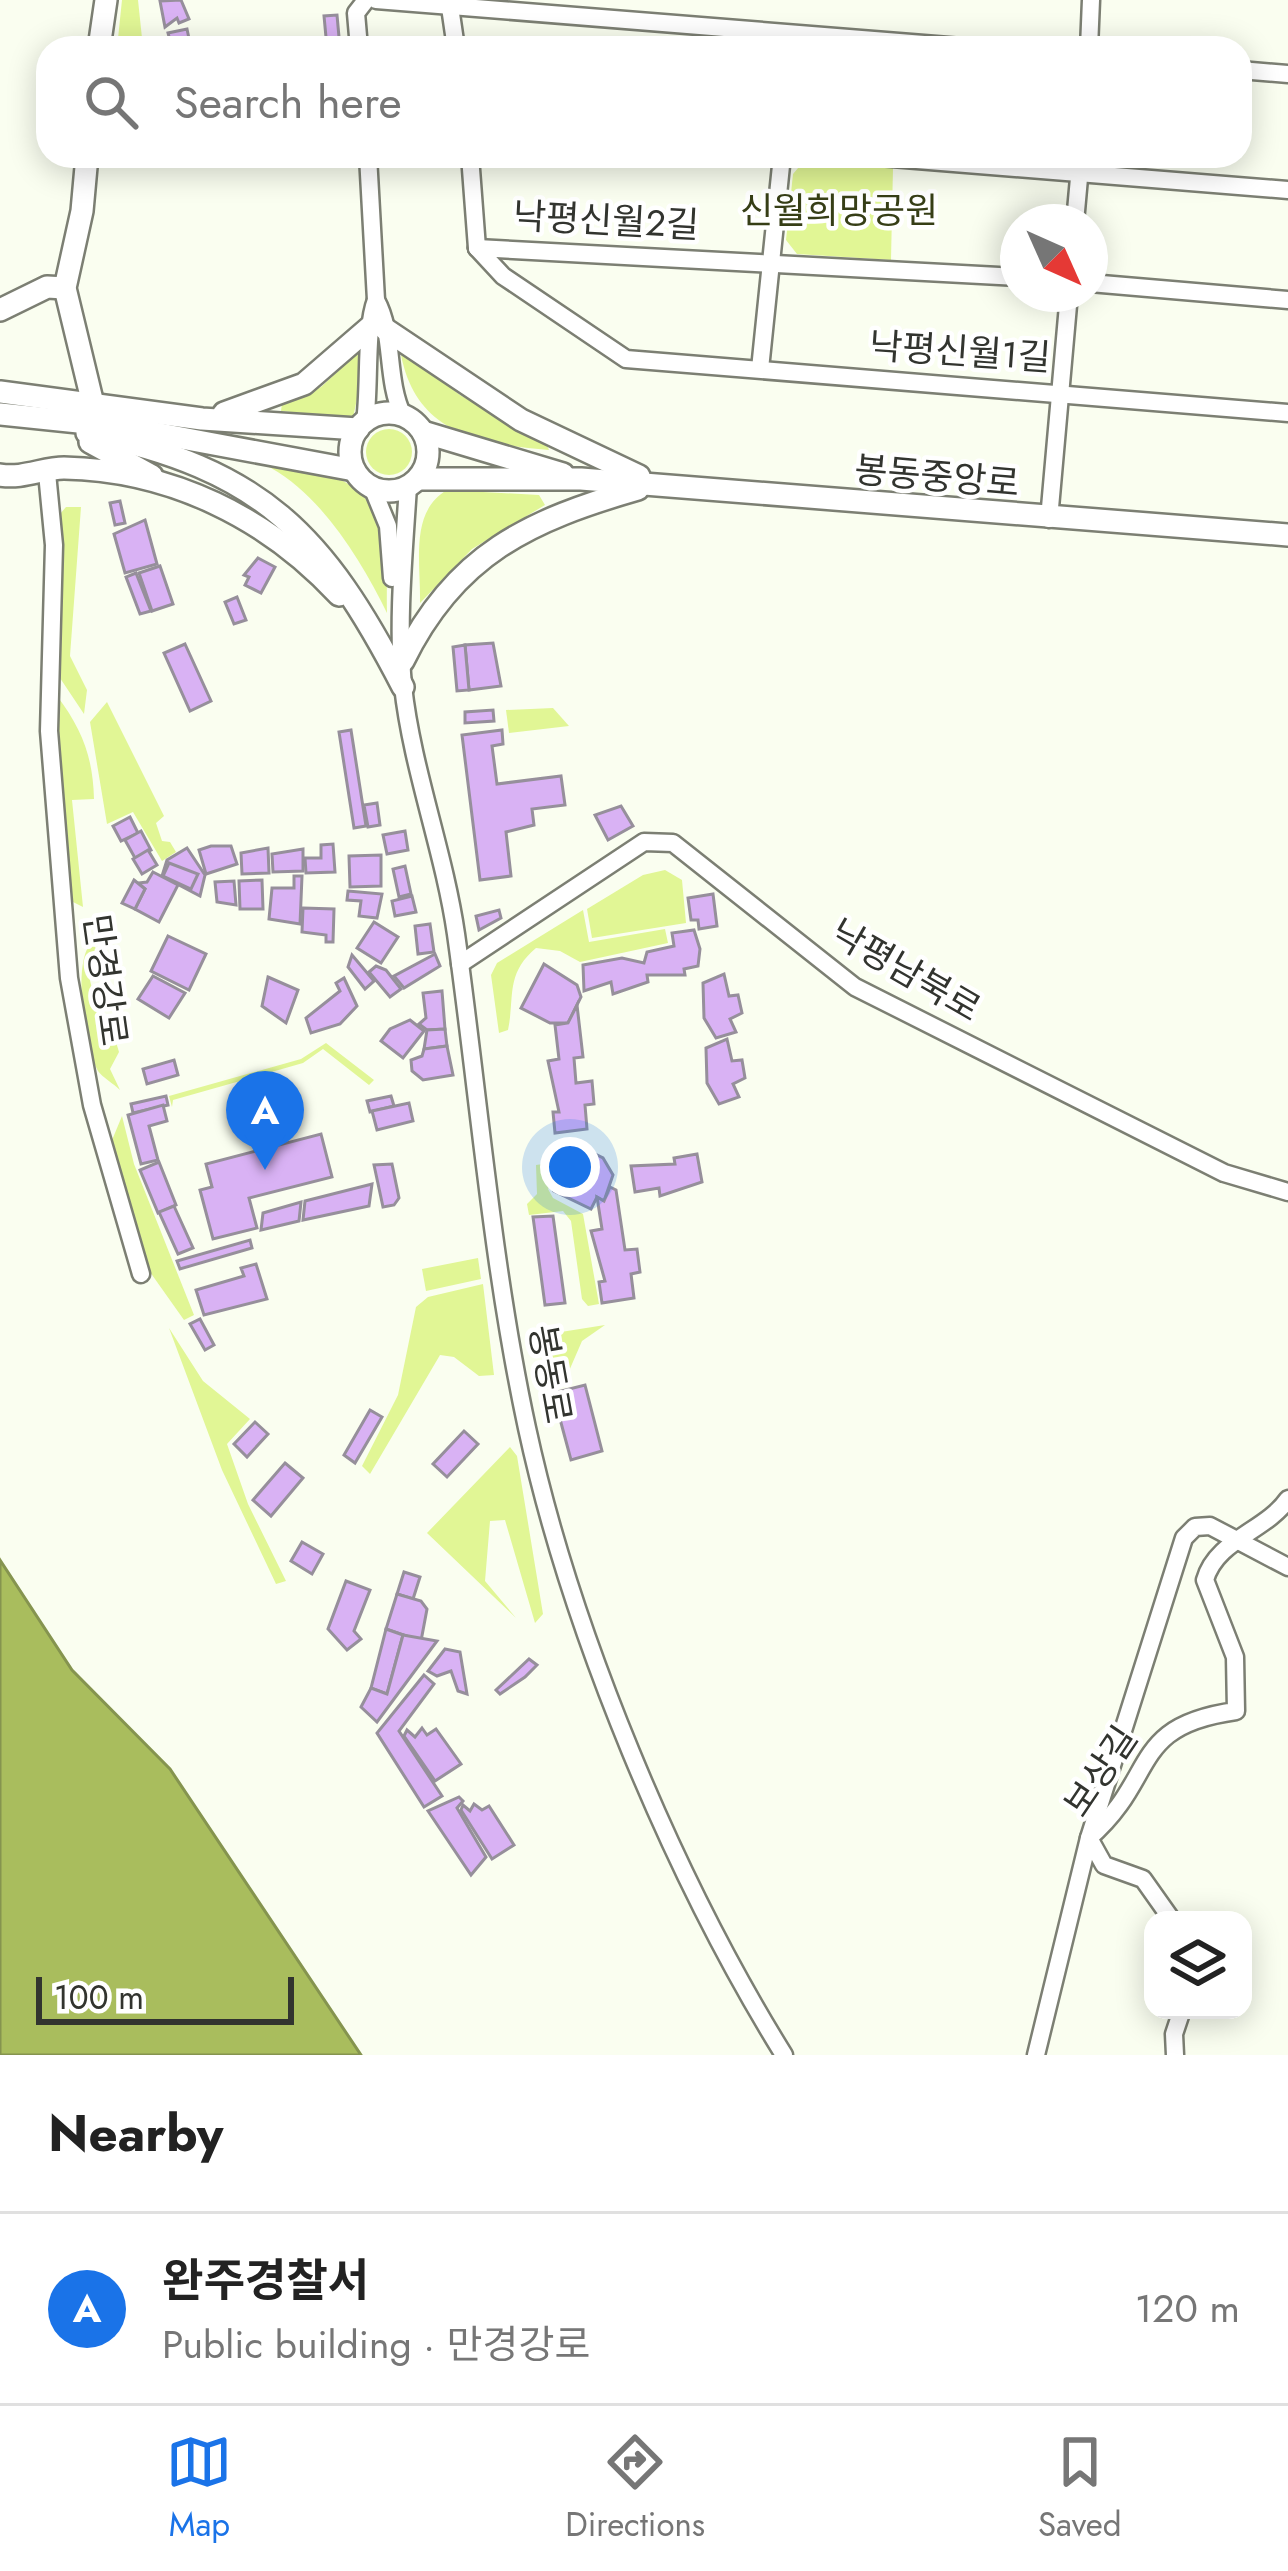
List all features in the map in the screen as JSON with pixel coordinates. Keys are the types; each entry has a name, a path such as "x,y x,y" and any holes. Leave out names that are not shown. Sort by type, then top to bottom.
{"street":[{"path":"101,36 106,0"},
{"path":"358,36 356,13 366,0"},
{"path":"376,0 743,36"},
{"path":"1090,36 1091,0"},
{"path":"450,7 454,36"},
{"path":"1252,71 1288,74"},
{"path":"53,470 77,420 65,288 82,211 85,168"},
{"path":"0,414 361,426 376,416 403,416 389,381 378,328 369,168"},
{"path":"471,168 477,248"},
{"path":"760,369 781,168"},
{"path":"1077,204 1080,168"},
{"path":"1112,168 1288,190"},
{"name":"낙평신월2길","path":"477,248 1000,276"},
{"name":"낙평신월1길","path":"477,248 503,276 626,359 1288,413"},
{"path":"1108,285 1288,300"},
{"path":"0,310 47,287 65,288"},
{"path":"1049,519 1067,312"},
{"path":"202,419 287,394 378,328"},
{"path":"354,470 351,456 378,328"},
{"path":"378,328 521,420 656,484"},
{"path":"0,392 212,472 249,491 329,561 404,687"},
{"name":"봉동중앙로","path":"403,416 423,432 581,479"},
{"path":"77,420 354,470 372,487"},
{"path":"77,420 170,487 267,528 315,568 360,617"},
{"path":"413,482 428,456 423,432"},
{"path":"0,476 53,470 170,487"},
{"name":"만경강로","path":"53,470 49,731 69,978 92,1106 141,1274"},
{"name":"봉동중앙로","path":"372,487 581,479 1288,535"},
{"name":"봉동로","path":"413,482 404,687 460,964 513,1358 549,1517 680,1861 784,2055"},
{"path":"403,661 441,596 499,544 550,515 656,484"},
{"name":"봉동로","path":"372,487 388,526 392,637 403,661"},
{"name":"낙평남북로","path":"460,964 644,842 674,843 855,987 1224,1174 1288,1192"},
{"name":"보상길","path":"1166,1911 1143,1879 1105,1865 1088,1838 1119,1811 1159,1739 1192,1719 1236,1711 1235,1657 1205,1580 1216,1557 1279,1513 1288,1499"},
{"path":"1036,2055 1088,1838 1184,1538 1195,1527 1210,1526 1288,1567"},
{"path":"1175,2055 1179,2019"}],"green space":[{"path":"122,0 138,0 142,36 118,36"},
{"name":"신월희망공원","path":"798,168 893,168 891,260 797,254 786,240 793,174"},
{"path":"363,348 366,355 353,418 281,411 282,403 321,387"},
{"path":"400,349 460,395 546,443 549,450 473,437 434,416 418,399"},
{"path":"389,429 405,436 412,452 405,468 389,475 373,468 366,452 373,436"},
{"path":"217,450 308,466 350,485 366,500 384,540 387,613 353,552 308,496 271,468"},
{"path":"447,490 539,495 545,505 472,549 420,603 422,525 427,511"},
{"path":"66,507 81,507 70,656 87,690 84,714 56,672 60,514"},
{"path":"57,696 84,744 93,784 94,799 72,800 83,907 71,901 69,891 57,785"},
{"path":"107,702 164,816 156,823 162,841 170,842 176,852 162,861 133,812 107,824 90,722"},
{"path":"553,708 569,726 509,733 506,710"},
{"path":"665,870 682,880 686,923 592,938 587,909 643,875"},
{"path":"583,910 589,942 665,929 668,943 580,962 560,951 536,948 515,977 508,1030 499,1033 491,975 497,963"},
{"path":"92,942 105,964 88,970 119,1052 110,1069 120,1090 98,1071 85,1024 81,984"},
{"path":"326,1043 374,1080 369,1085 323,1049 303,1063 173,1100 172,1107 169,1096 301,1059"},
{"path":"122,1116 134,1164 194,1315 184,1320 150,1272 110,1145"},
{"path":"543,1164 558,1176 548,1189 553,1198 583,1214 599,1304 588,1306 582,1299 571,1221 563,1211 529,1215 527,1204 537,1194 536,1165"},
{"path":"478,1258 481,1279 426,1291 422,1269"},
{"path":"483,1284 494,1375 479,1376 454,1357 440,1355 370,1474 362,1466 398,1395 416,1307 428,1297"},
{"path":"605,1325 582,1341 569,1371 553,1380 545,1400 542,1335"},
{"path":"169,1328 203,1381 250,1419 227,1444 248,1504 286,1581 276,1584 222,1470"},
{"path":"510,1447 517,1456 543,1614 535,1623 505,1520 490,1521 485,1581 516,1618 427,1533"}],"shaded area":[{"path":"0,1560 72,1670 170,1769 361,2055 0,2055"}],"building":[{"path":"181,0 189,19 179,23 177,18 165,27 160,1"},
{"path":"337,15 339,36 326,36 324,16"},
{"path":"187,29 188,36 169,36"},
{"path":"120,501 125,523 115,525 110,503"},
{"path":"145,520 157,564 125,573 114,534"},
{"path":"258,558 275,567 261,593 245,585 249,577 244,575"},
{"path":"160,566 173,604 152,611 139,573"},
{"path":"136,573 151,611 140,614 126,577"},
{"path":"237,597 246,620 234,624 225,602"},
{"path":"493,643 501,686 469,690 465,645"},
{"path":"185,644 211,701 190,711 164,653"},
{"path":"465,645 469,690 457,691 453,647"},
{"path":"493,710 494,721 465,723 465,712"},
{"path":"351,730 366,826 354,828 339,732"},
{"path":"502,730 503,744 492,746 497,784 561,776 565,805 532,809 534,825 506,832 511,876 480,880 462,735"},
{"path":"377,803 380,825 368,827 364,805"},
{"path":"621,806 633,826 608,840 595,815"},
{"path":"130,817 138,833 121,841 113,826"},
{"path":"141,831 151,850 135,858 125,840"},
{"path":"405,831 408,850 387,854 383,835"},
{"path":"333,844 335,872 306,873 305,858 321,858 321,845"},
{"path":"231,846 237,864 206,874 199,850"},
{"path":"187,848 205,875 200,896 162,876 167,860"},
{"path":"268,848 269,873 242,874 241,853"},
{"path":"303,849 303,871 273,872 272,854"},
{"path":"148,850 157,865 142,874 133,859"},
{"path":"381,855 381,886 350,887 349,856"},
{"path":"169,863 198,874 191,889 163,876"},
{"path":"405,866 411,894 399,897 393,869"},
{"path":"153,872 178,885 159,922 135,909 145,889 138,883 147,882"},
{"path":"294,876 302,876 300,924 269,919 272,888 294,888"},
{"path":"134,880 145,889 135,909 122,903"},
{"path":"262,880 263,909 240,909 239,881"},
{"path":"234,881 236,905 217,902 215,882"},
{"path":"348,891 382,894 377,918 359,916 361,901 347,900"},
{"path":"713,894 717,926 699,929 698,920 691,920 688,898"},
{"path":"412,896 416,912 395,916 392,901"},
{"path":"303,908 334,909 333,942 326,942 326,935 302,932"},
{"path":"499,910 501,918 479,930 476,916"},
{"path":"374,922 398,937 381,963 357,948"},
{"path":"430,924 434,952 418,954 415,926"},
{"path":"694,930 700,949 698,966 684,969 685,975 647,975 648,982 613,994 611,982 584,991 583,965 622,958 644,963 647,952 674,946 672,933"},
{"path":"168,936 206,954 189,990 151,971"},
{"path":"435,954 440,966 404,988 394,976"},
{"path":"352,955 374,981 365,989 348,967"},
{"path":"544,964 577,985 581,997 568,1023 550,1023 521,1008"},
{"path":"376,966 386,970 401,989 390,997 369,972"},
{"path":"724,974 729,996 738,995 742,1013 730,1019 736,1032 716,1038 704,1018 703,983"},
{"path":"153,976 185,993 169,1018 138,999"},
{"path":"268,977 298,990 286,1023 262,1006"},
{"path":"344,978 357,1006 340,1024 311,1033 306,1018 340,991 336,983"},
{"path":"442,991 445,1029 427,1030 419,1024 426,1018 423,993"},
{"path":"577,1005 583,1057 574,1058 576,1083 592,1081 594,1104 585,1105 587,1129 555,1133 553,1112 559,1112 548,1061 559,1059 555,1025 568,1023"},
{"path":"410,1020 424,1031 403,1058 381,1041 390,1029"},
{"path":"445,1029 447,1046 424,1049 427,1030"},
{"path":"727,1039 732,1061 742,1060 745,1078 733,1084 739,1097 719,1104 707,1083 706,1048"},
{"path":"447,1046 453,1075 423,1080 412,1071 411,1060 422,1056 424,1049"},
{"path":"174,1060 178,1075 147,1084 143,1069"},
{"path":"166,1096 168,1105 133,1113 131,1104"},
{"path":"391,1096 394,1106 370,1112 367,1101"},
{"path":"409,1103 413,1121 377,1130 372,1111"},
{"path":"163,1105 167,1121 149,1126 158,1160 141,1164 128,1115"},
{"path":"321,1134 332,1177 249,1198 257,1228 213,1239 200,1190 212,1187 206,1164"},
{"path":"581,1147 603,1158 613,1175 604,1201 597,1197 591,1209 554,1191"},
{"path":"697,1154 702,1182 660,1196 659,1188 635,1192 631,1166 675,1164 674,1158"},
{"path":"159,1162 176,1205 158,1213 140,1170"},
{"path":"392,1164 399,1198 394,1205 383,1207 374,1165"},
{"path":"372,1184 369,1206 303,1220 305,1201"},
{"path":"610,1187 616,1190 625,1250 637,1249 640,1272 631,1274 634,1298 602,1303 599,1282 605,1281 591,1231 602,1229 597,1197 604,1201"},
{"path":"301,1202 299,1221 261,1230 263,1213"},
{"path":"174,1206 193,1248 178,1254 159,1212"},
{"path":"553,1216 565,1303 545,1305 533,1217"},
{"path":"250,1240 252,1248 180,1269 177,1261"},
{"path":"256,1264 267,1299 204,1315 196,1290 244,1276 241,1268"},
{"path":"200,1319 214,1345 205,1350 190,1324"},
{"path":"585,1385 602,1451 571,1460 553,1393"},
{"path":"370,1410 382,1417 355,1463 344,1455"},
{"path":"255,1422 268,1434 247,1457 234,1444"},
{"path":"464,1431 478,1444 447,1477 433,1464"},
{"path":"285,1463 303,1478 271,1516 253,1500"},
{"path":"302,1542 323,1554 312,1574 291,1561"},
{"path":"404,1572 420,1577 413,1599 397,1594"},
{"path":"346,1581 370,1590 354,1631 361,1639 347,1650 328,1629"},
{"path":"397,1594 421,1601 427,1609 421,1641 386,1629"},
{"path":"386,1629 403,1635 387,1694 371,1688"},
{"path":"403,1635 437,1641 377,1722 361,1707 371,1688 387,1694"},
{"path":"445,1649 460,1652 467,1694 458,1691 451,1671 437,1676 428,1671"},
{"path":"529,1659 537,1665 500,1694 496,1690"},
{"path":"424,1675 434,1684 399,1731 442,1796 424,1807 377,1733"},
{"path":"422,1728 427,1735 436,1729 461,1764 435,1781 404,1736 407,1730 415,1737"},
{"path":"459,1797 463,1801 457,1808 486,1857 471,1875 428,1811"},
{"path":"474,1804 482,1810 489,1806 514,1845 492,1859 461,1810 463,1805 470,1811"}],"place":[{"name":"완주경찰서","path":"265,1170"}]}
